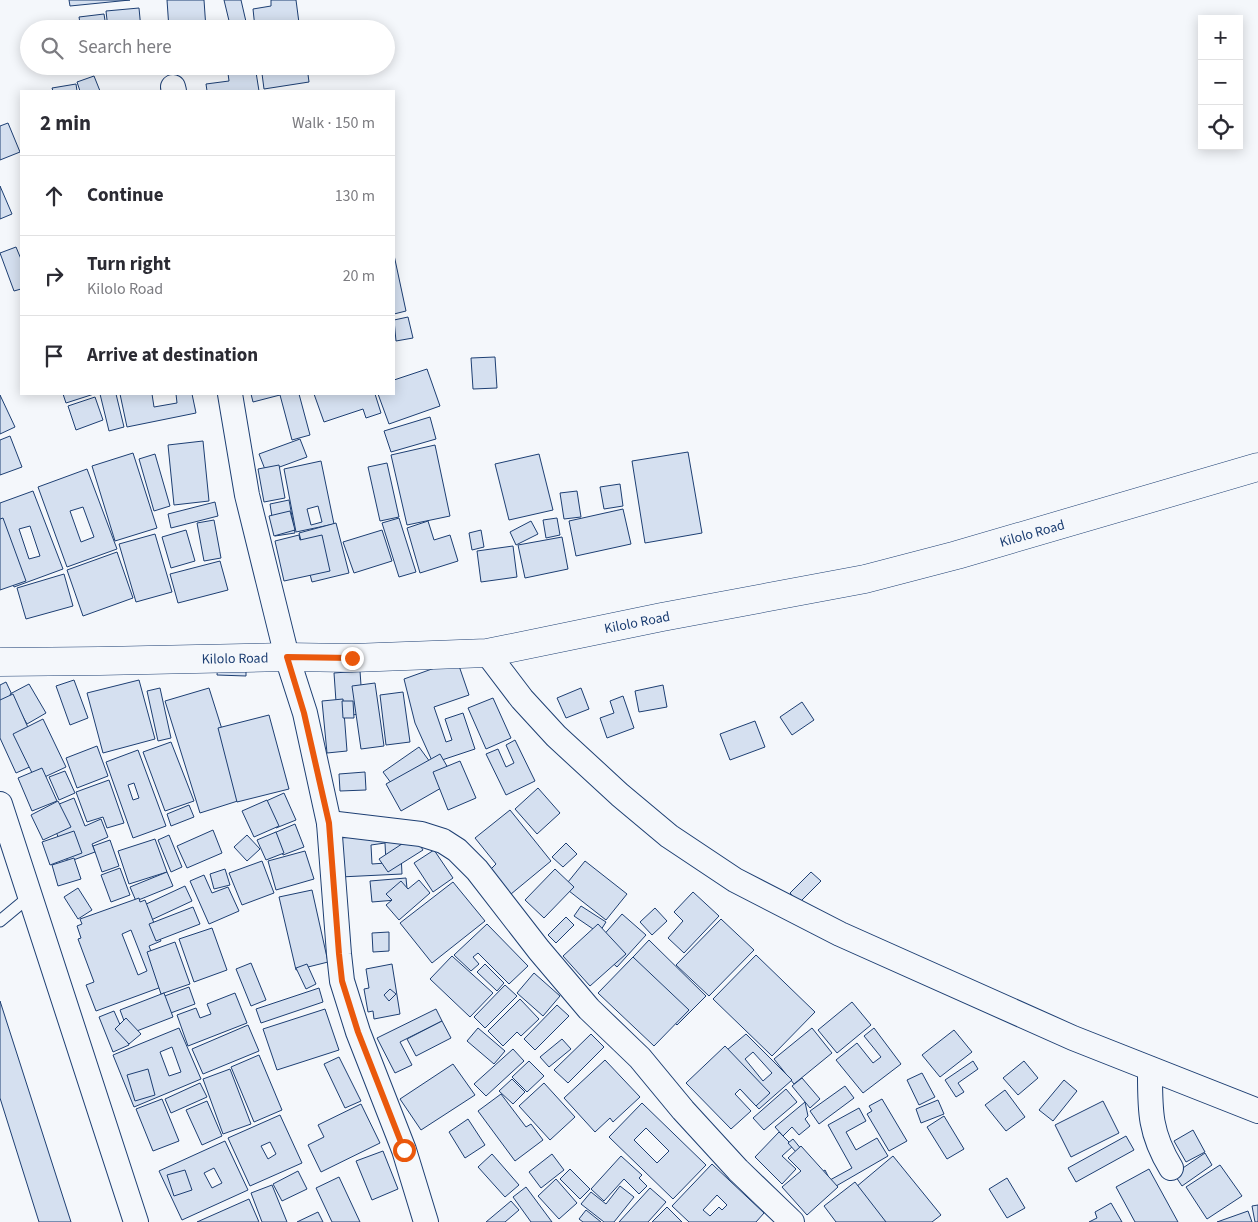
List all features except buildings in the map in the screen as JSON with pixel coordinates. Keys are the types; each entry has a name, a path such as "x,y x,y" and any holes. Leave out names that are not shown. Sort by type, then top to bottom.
{"main road":[{"name":"Kilolo Road","path":"0,662 287,657 352,658 487,653 662,617 865,579 957,555 1258,467"}],"street":[{"path":"230,395 247,495 287,657 304,713 329,823 342,981 358,1032 404,1150 426,1222"},
{"path":"487,653 522,699 556,736 620,795 669,836 735,880 840,934 1073,1038 1258,1111"},
{"path":"0,804 136,1222"},
{"path":"329,823 420,834 443,841 457,850 477,870 539,950 589,1009 640,1058 732,1165 792,1222"},
{"path":"1150,1069 1152,1126 1158,1143 1171,1168"}],"lane":[{"path":"0,920 30,896"}],"route":[{"path":"352,658 287,657 304,713 329,823 342,981 367,1058 404,1150"}]}
